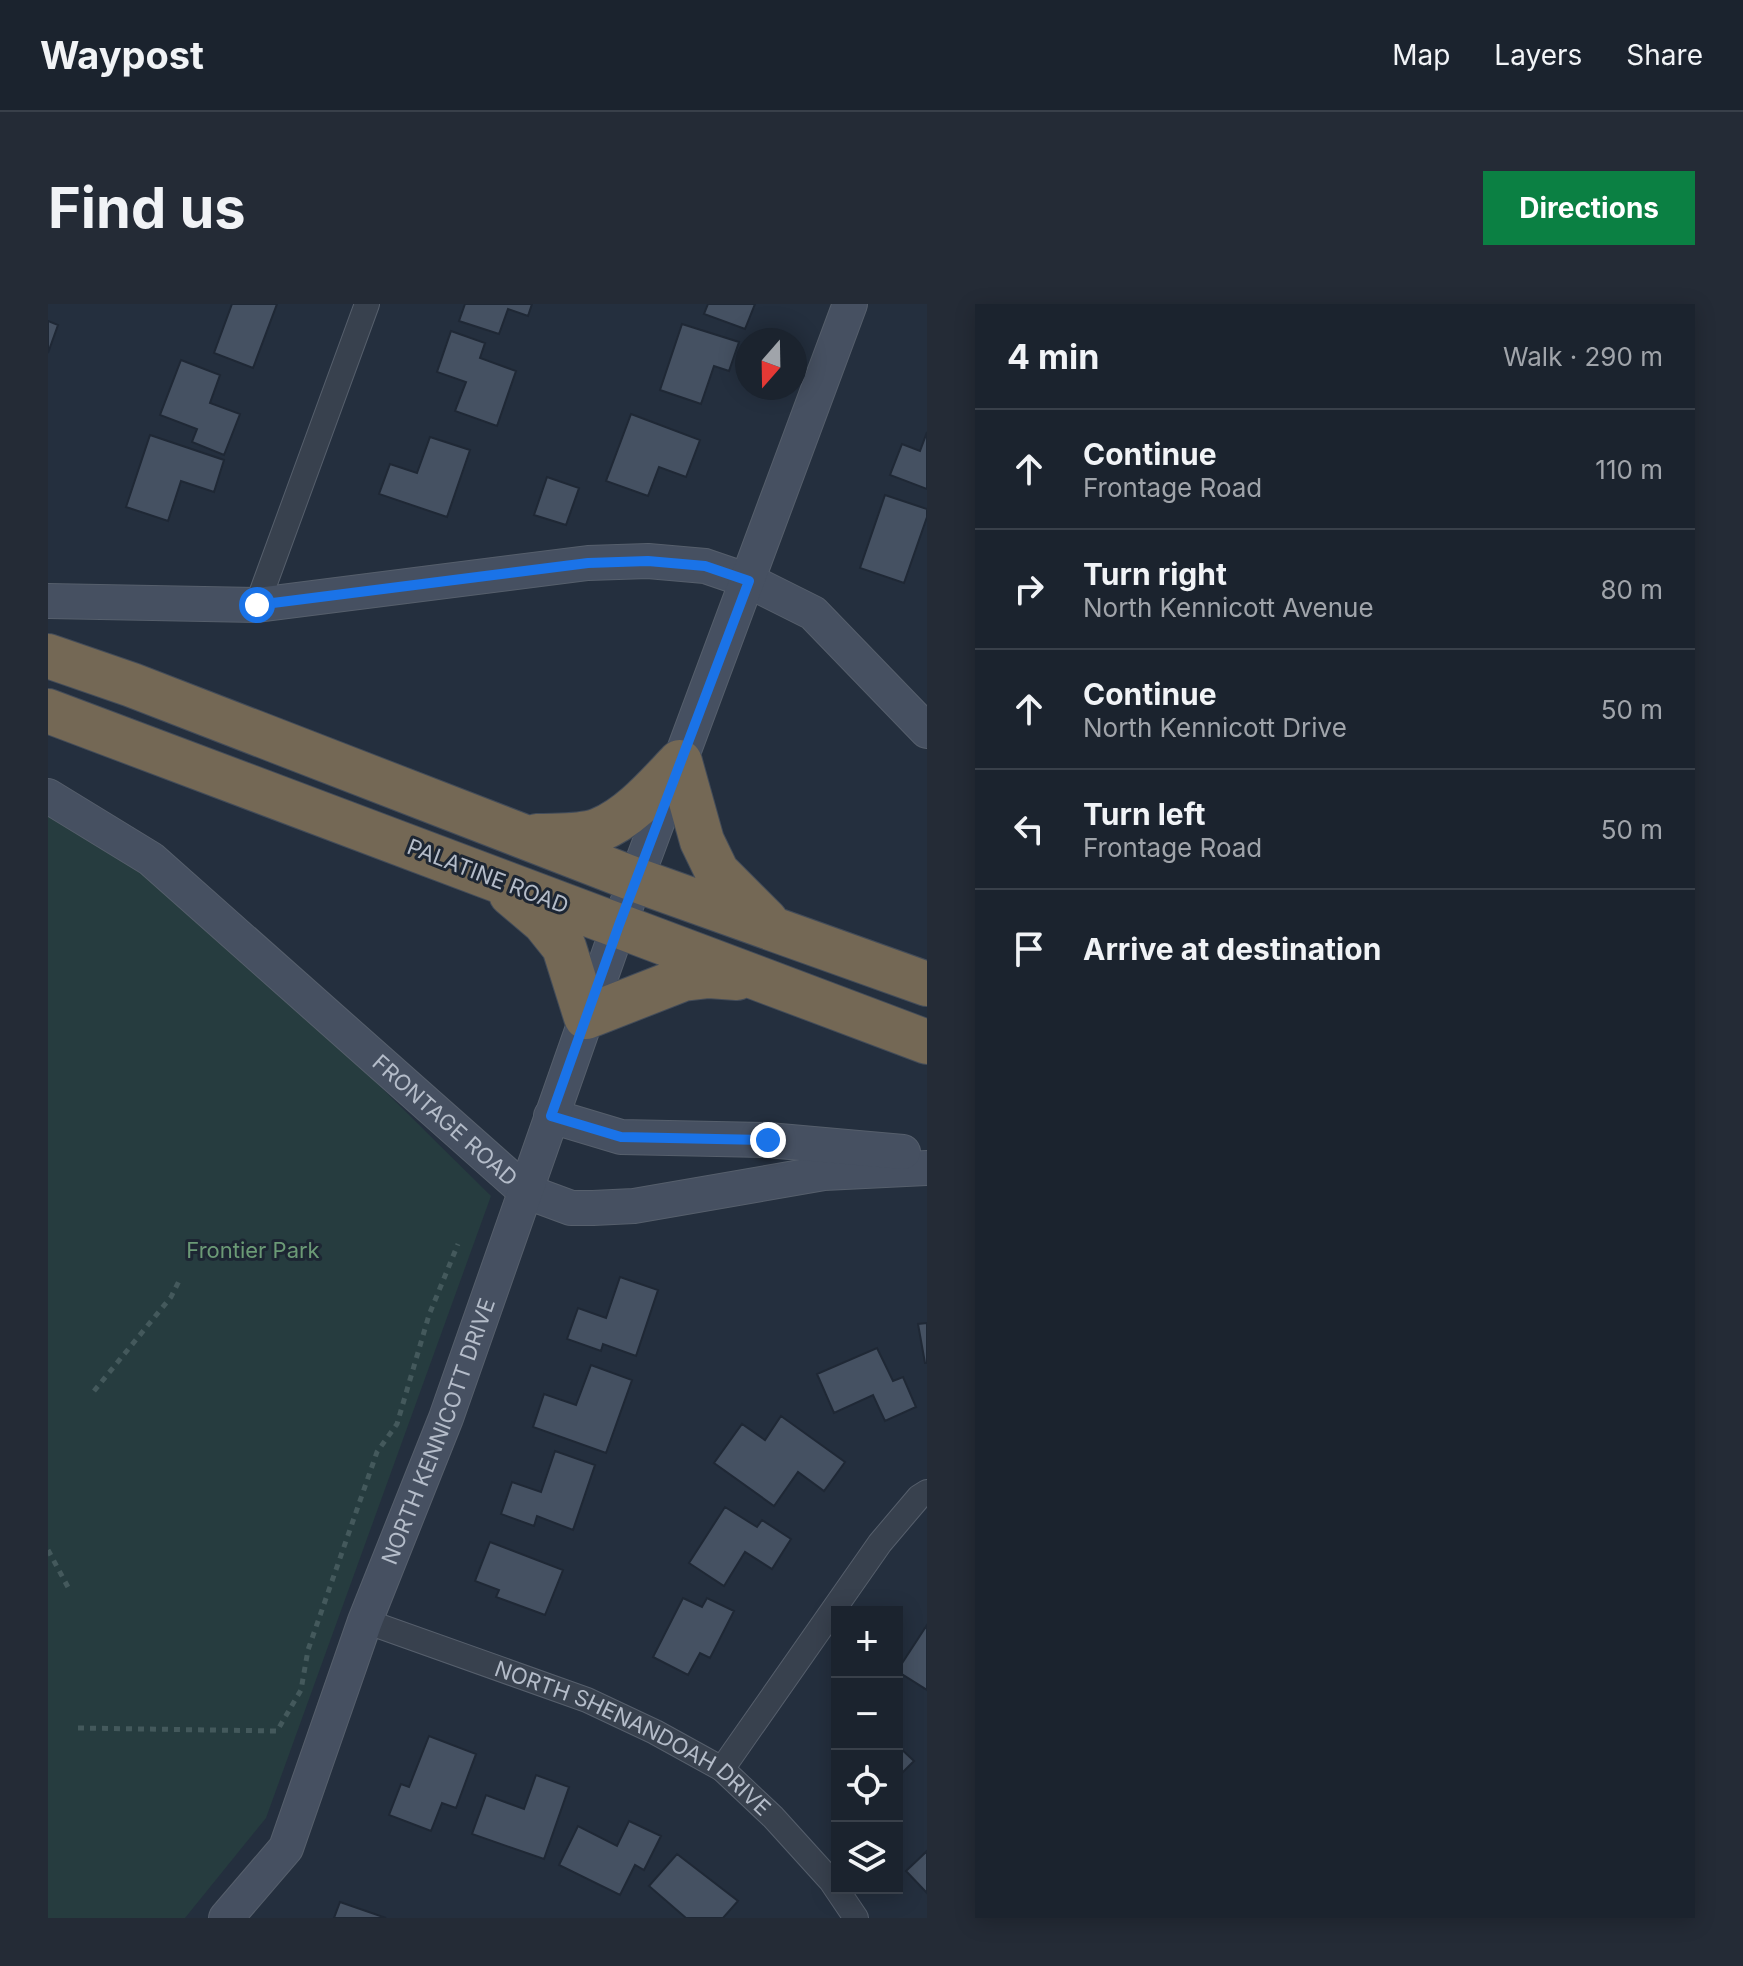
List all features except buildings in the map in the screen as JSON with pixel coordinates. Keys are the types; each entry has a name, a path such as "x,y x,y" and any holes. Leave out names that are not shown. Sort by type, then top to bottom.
{"highway":[{"path":"48,656 132,685 636,880 927,984"},
{"name":"PALATINE ROAD","path":"48,711 927,1042"},
{"path":"521,836 598,831 651,793 680,762"},
{"path":"680,762 702,841 717,872 777,931"},
{"path":"491,877 544,922 564,947 586,1017 683,979 709,976 765,980"}],"street":[{"path":"257,605 367,304"},
{"name":"NORTH KENNICOTT DRIVE","path":"226,1918 286,1848 365,1621 446,1418 619,925 850,304"},
{"path":"48,601 257,605 588,563 648,561 705,566 749,581 813,613 927,731"},
{"name":"FRONTAGE ROAD","path":"48,796 151,859 525,1191 571,1208 634,1206 824,1173 927,1168"},
{"path":"551,1116 621,1137 768,1140 927,1154"},
{"path":"722,1769 880,1543 919,1497 927,1492"},
{"name":"NORTH SHENANDOAH DRIVE","path":"365,1621 587,1700 655,1732 722,1769 773,1817 821,1870 856,1918"}],"path":[{"path":"78,1728 277,1731 301,1690 308,1650 377,1452 397,1424 429,1315 458,1244"},
{"path":"94,1391 171,1297 179,1281"},
{"path":"48,1550 69,1589"}],"green space":[{"name":"Frontier Park","path":"48,812 135,865 318,1025 491,1196 266,1818 185,1918 48,1918"}],"route":[{"path":"257,605 588,563 648,561 705,566 749,581 619,925 551,1116 621,1137 768,1140"}]}
